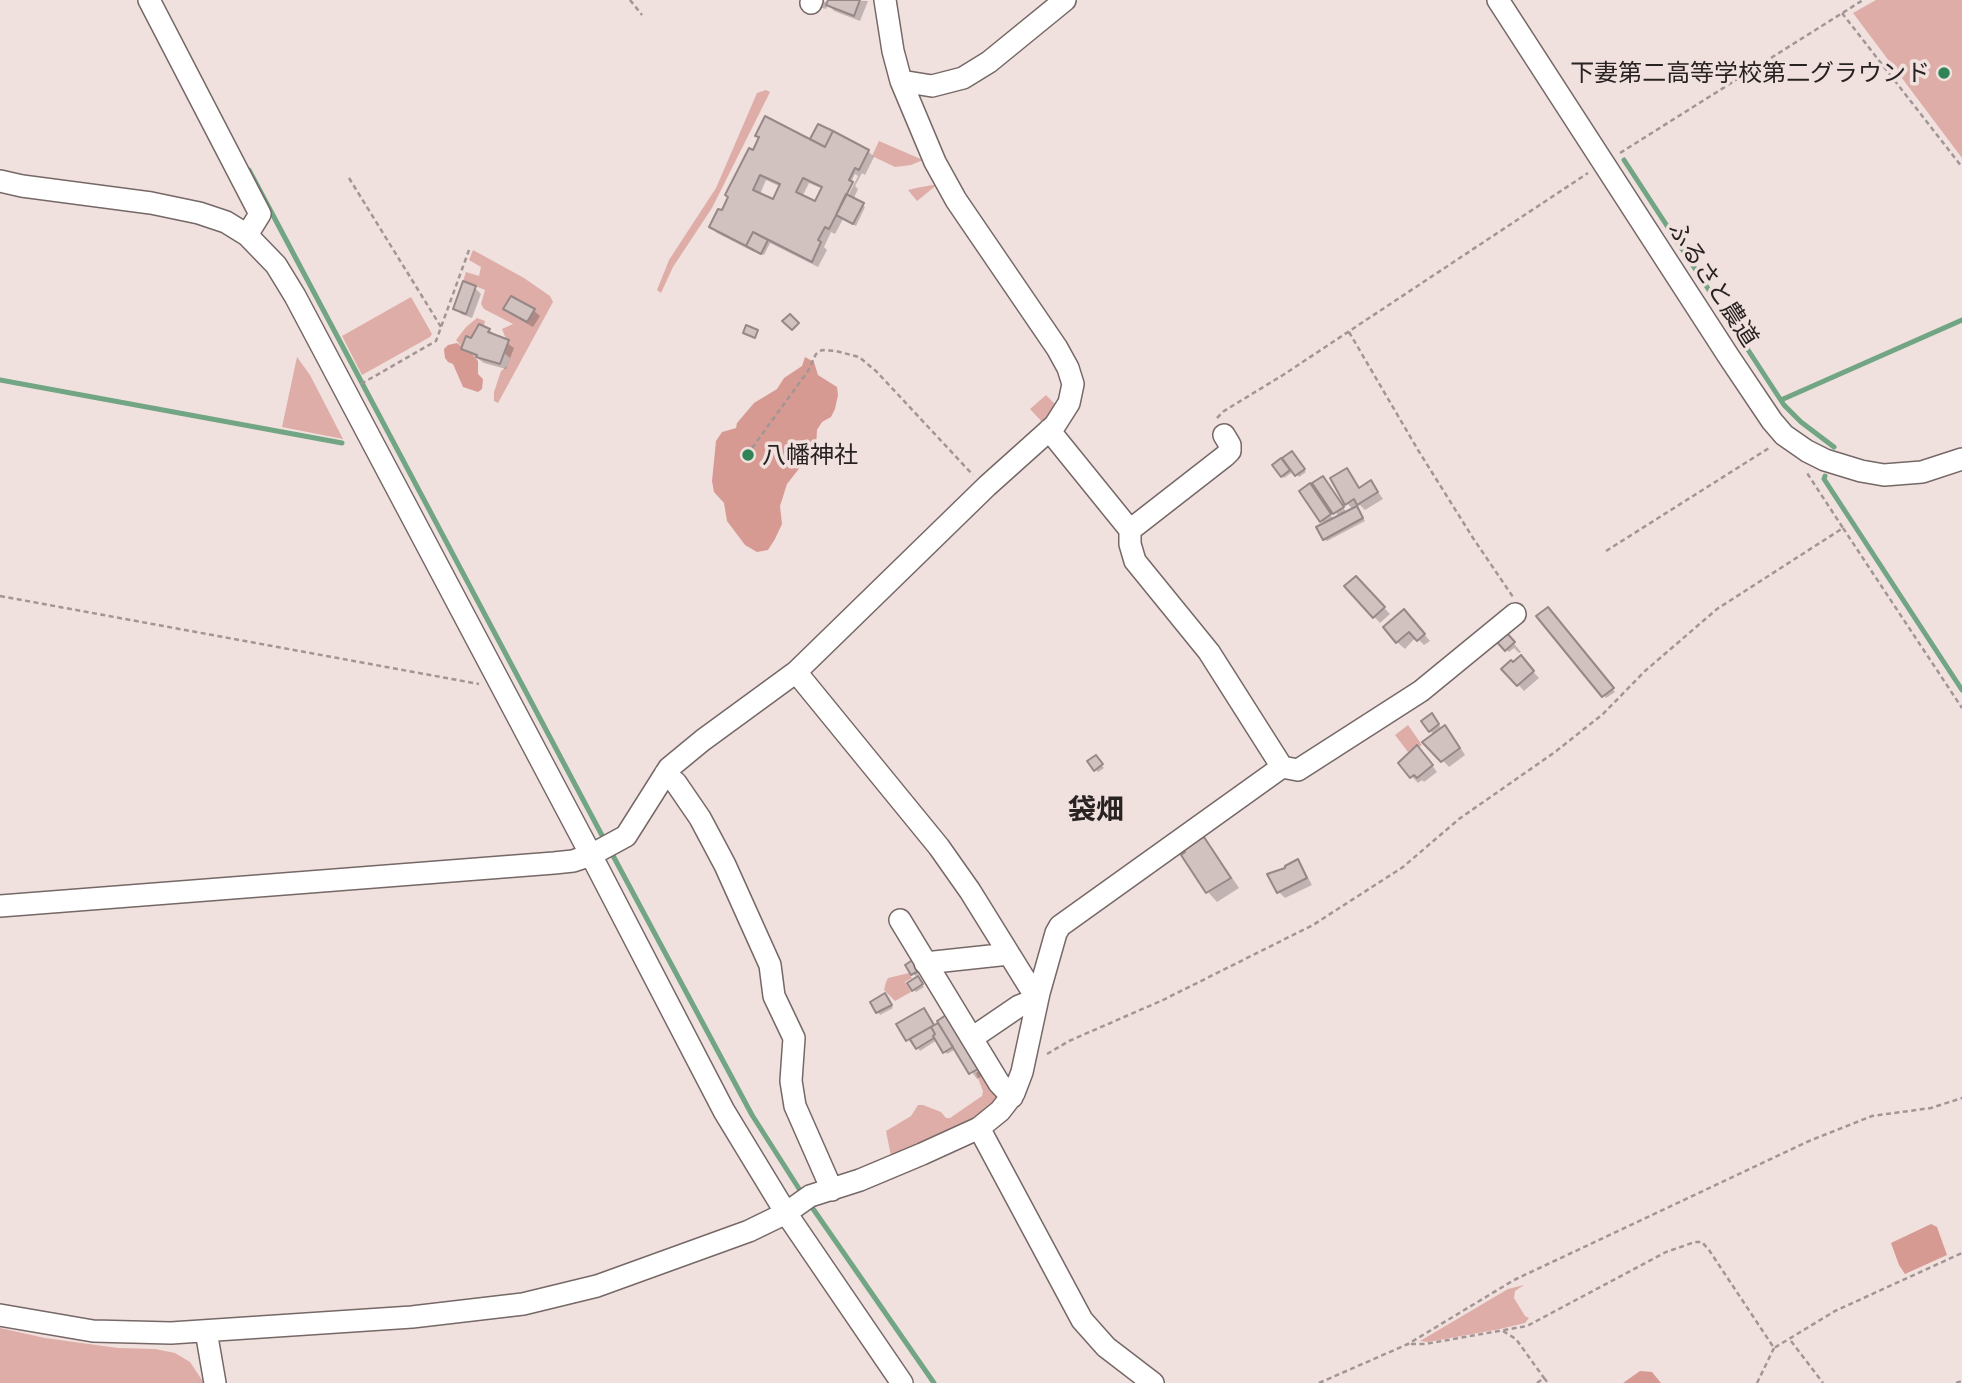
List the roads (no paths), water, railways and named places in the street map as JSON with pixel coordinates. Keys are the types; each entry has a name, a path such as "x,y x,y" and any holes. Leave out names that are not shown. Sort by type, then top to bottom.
{"street":[{"path":"149,0 260,214 247,235"},
{"path":"0,906 554,863 573,861 601,850 626,836 633,828 665,774 702,740 796,672 984,488 1049,430 1069,403 1073,384 1068,368 956,200 935,162 901,81 885,0"},
{"path":"901,81 932,86 962,78 989,62 1065,0"},
{"name":"ふるさと農道","path":"1498,0 1736,368 1786,437 1825,460 1884,475 1922,472 1962,459"},
{"path":"0,181 199,213 226,222 247,235 276,265 503,688 601,850 723,1111 798,1204 902,1383"},
{"path":"1049,430 1130,530 1130,544 1135,561 1209,652 1282,767"},
{"path":"1130,530 1230,451 1230,445 1224,435"},
{"path":"0,1315 93,1331 134,1334 412,1317 523,1304 597,1286 749,1231 798,1204 889,1169 979,1128 1012,1097 1021,1072 1037,999 1060,926 1282,767 1298,770 1418,694 1515,614"},
{"path":"796,672 939,847 1037,999"},
{"path":"665,774 676,783 700,818 770,965 774,996 794,1038 791,1081 795,1106 831,1190"},
{"path":"900,920 1003,1088 1012,1097"},
{"path":"925,963 1009,954"},
{"path":"972,1038 1019,1006 1037,999"},
{"path":"979,1128 1082,1320 1106,1347 1153,1383"},
{"path":"206,1331 215,1383"}],"waterway":[{"path":"1624,160 1784,405 1834,447"},
{"path":"249,170 605,841"},
{"path":"1781,400 1962,320"},
{"path":"0,380 342,443"},
{"path":"1825,476 1824,479 1962,690"},
{"path":"610,850 752,1115 803,1195"},
{"path":"809,1203 934,1383"}],"place":[{"name":"下妻第二高等学校第二グラウンド","path":"1944,73"},
{"name":"八幡神社","path":"748,455"}],"district":[{"name":"袋畑","path":"1096,810"}]}
